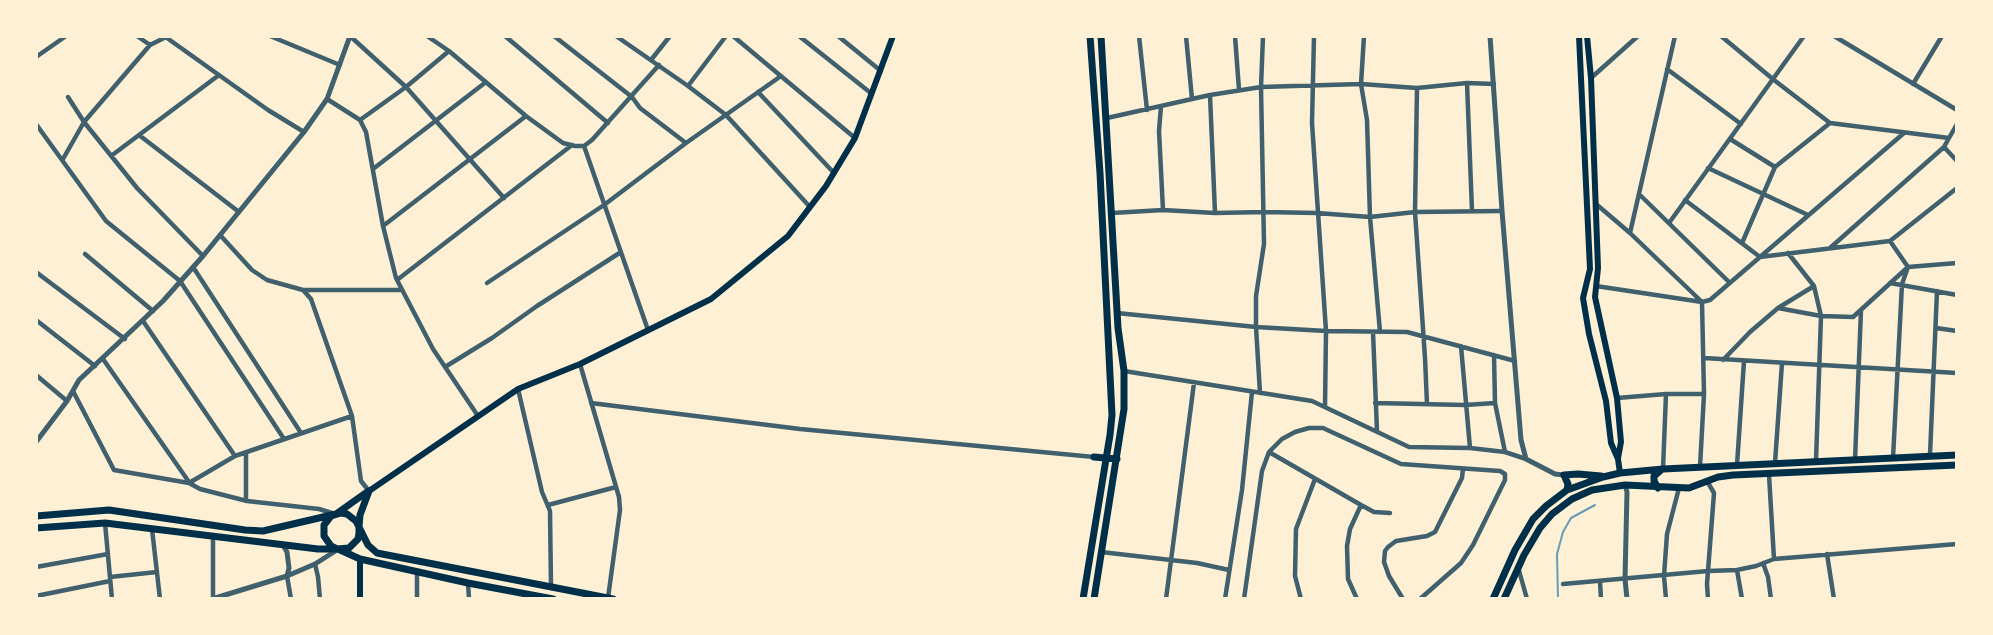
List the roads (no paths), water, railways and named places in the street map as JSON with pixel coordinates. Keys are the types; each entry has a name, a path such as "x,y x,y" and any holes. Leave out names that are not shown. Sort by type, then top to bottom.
{"main road":[{"path":"551,599 360,559 327,542 323,530 327,520 519,389 580,364 711,299 788,236 834,173 855,138 893,36"},
{"path":"1083,599 1110,435 1112,396 1090,36"},
{"path":"1094,599 1124,409 1124,371 1117,314 1101,36"},
{"path":"1580,36 1590,269 1583,298 1589,334 1606,401 1611,443 1625,485"},
{"path":"1587,36 1591,78 1598,267 1595,297 1617,398 1621,442 1618,459"},
{"path":"1582,79 1591,78"},
{"path":"1585,284 1596,286"},
{"path":"1493,599 1515,550 1533,519 1545,506 1567,490 1603,477 1663,469 1957,455"},
{"path":"1094,458 1117,459"},
{"path":"1094,458 1105,468"},
{"path":"1769,475 1775,464"},
{"path":"1504,599 1518,567 1540,528 1558,509 1572,499 1592,490 1625,485 1679,488 1699,485 1718,477 1957,465"},
{"path":"1700,467 1705,472 1707,481"},
{"path":"1658,488 1654,476 1656,472 1663,469"},
{"path":"1567,490 1568,484 1564,476 1578,474 1603,477"},
{"path":"36,528 105,523 318,549 349,548 354,544 359,533 362,506 369,490"},
{"path":"36,516 109,510 262,531 336,514 346,514 352,517 368,545 377,553 610,598"},
{"path":"360,559 360,599"}],"street":[{"path":"36,57 66,36"},
{"path":"137,36 150,45"},
{"path":"270,36 340,64"},
{"path":"36,442 39,433 67,401 79,380 153,311 203,256 304,132 327,99 350,36 406,87 504,198"},
{"path":"428,36 526,116 563,143 572,145 584,146 608,123 659,65"},
{"path":"505,36 608,123"},
{"path":"554,36 686,143"},
{"path":"616,36 726,115 810,207"},
{"path":"651,60 670,36"},
{"path":"688,86 726,36"},
{"path":"734,36 855,138"},
{"path":"799,36 872,94"},
{"path":"837,36 881,71"},
{"path":"1139,36 1147,110"},
{"path":"1186,36 1192,99"},
{"path":"1235,36 1239,90"},
{"path":"1260,393 1256,296 1264,244 1261,87 1263,36"},
{"path":"1314,36 1312,86 1317,213 1326,331 1325,407"},
{"path":"1364,36 1361,84 1367,120 1370,217 1380,332"},
{"path":"1490,36 1521,440 1526,459"},
{"path":"1591,78 1638,36"},
{"path":"1630,233 1675,36"},
{"path":"1720,36 1830,123 1949,138"},
{"path":"1669,223 1804,36"},
{"path":"1834,36 1957,110"},
{"path":"1913,84 1942,36"},
{"path":"63,159 84,122 150,45 167,37 268,110 304,132"},
{"path":"360,120 406,87 449,51"},
{"path":"1667,69 1741,124"},
{"path":"111,156 219,75"},
{"path":"487,283 604,205 686,143 781,76"},
{"path":"373,169 486,82"},
{"path":"1107,118 1210,95 1261,87 1361,84 1417,88 1467,82 1494,84"},
{"path":"1467,82 1472,212"},
{"path":"1417,88 1415,212 1427,404"},
{"path":"758,92 834,173"},
{"path":"1210,95 1215,213"},
{"path":"68,97 84,122 137,188 203,256"},
{"path":"327,99 360,120 366,132 383,226 397,280 433,349 478,416"},
{"path":"1161,106 1159,131 1163,210"},
{"path":"383,226 526,116"},
{"path":"1742,243 1775,166 1830,123"},
{"path":"36,124 105,221 180,281 285,439"},
{"path":"1830,248 1944,147 1957,124"},
{"path":"1596,286 1702,302 1710,300 1904,133"},
{"path":"139,135 240,212"},
{"path":"1730,139 1775,166"},
{"path":"397,280 572,145"},
{"path":"584,146 648,330"},
{"path":"1944,147 1957,162"},
{"path":"1708,168 1808,215"},
{"path":"1685,200 1760,256 1890,242 1957,188"},
{"path":"1639,194 1729,282"},
{"path":"1596,204 1702,302 1704,394 1700,467"},
{"path":"1112,213 1163,210 1215,213 1317,213 1370,217 1415,212 1502,211"},
{"path":"220,235 252,270 267,280 303,290 402,290"},
{"path":"1890,242 1908,267"},
{"path":"445,367 621,252"},
{"path":"1788,253 1814,286 1821,316 1816,461"},
{"path":"85,254 153,311"},
{"path":"1778,308 1821,316 1853,317 1908,267 1957,263"},
{"path":"193,267 301,433"},
{"path":"1893,458 1902,284 1908,267"},
{"path":"36,272 125,339"},
{"path":"1890,283 1957,295"},
{"path":"1723,360 1778,308 1814,286"},
{"path":"303,290 311,299 352,416 361,481 369,490"},
{"path":"1930,455 1937,291"},
{"path":"1856,460 1861,309"},
{"path":"1117,314 1256,327 1407,332 1515,361"},
{"path":"36,320 95,366"},
{"path":"143,321 235,456"},
{"path":"1936,328 1957,332"},
{"path":"1373,332 1377,431"},
{"path":"1461,346 1470,448"},
{"path":"1494,355 1495,403 1505,452"},
{"path":"1704,358 1957,373"},
{"path":"103,359 189,483"},
{"path":"1737,465 1744,361"},
{"path":"1775,464 1782,363"},
{"path":"580,364 616,487 620,510 610,598"},
{"path":"1124,371 1312,401 1409,447 1470,448 1505,452 1564,476"},
{"path":"36,375 67,401"},
{"path":"1166,599 1194,383"},
{"path":"519,389 542,492 550,511 551,587"},
{"path":"73,391 114,470 189,483 200,489 246,500 319,509 336,514"},
{"path":"1225,599 1242,490 1252,392"},
{"path":"1663,469 1666,394"},
{"path":"1617,398 1704,394"},
{"path":"591,403 800,429 1094,458"},
{"path":"1375,403 1465,405 1495,403"},
{"path":"189,483 235,456 352,416"},
{"path":"1244,599 1262,471 1269,452 1282,439 1310,428 1323,428 1401,464 1504,472 1506,478 1473,545 1461,563 1420,599"},
{"path":"246,452 246,500"},
{"path":"1269,452 1374,512 1390,513"},
{"path":"1404,599 1389,576 1384,562 1385,551 1396,541 1427,536 1435,532 1462,478 1463,469"},
{"path":"1769,475 1774,559"},
{"path":"1301,599 1295,576 1296,529 1315,479"},
{"path":"1707,481 1714,493 1708,599"},
{"path":"1625,485 1627,492 1625,579 1627,599"},
{"path":"548,505 616,487"},
{"path":"1666,599 1664,576 1667,534 1679,488"},
{"path":"1357,599 1348,579 1347,546 1350,529 1361,505"},
{"path":"105,523 112,599"},
{"path":"152,529 160,599"},
{"path":"213,537 213,599 287,576 315,564 338,549"},
{"path":"1563,584 1708,570 1737,570 1774,559 1957,544"},
{"path":"283,545 287,552 289,567 287,576 291,599"},
{"path":"1101,552 1197,563 1229,570"},
{"path":"36,567 108,554"},
{"path":"1827,554 1834,599"},
{"path":"1763,563 1768,577 1771,599"},
{"path":"315,564 320,599"},
{"path":"1518,567 1527,599"},
{"path":"1737,570 1742,599"},
{"path":"36,596 110,579 156,572"},
{"path":"417,572 417,599"},
{"path":"1600,581 1601,599"},
{"path":"468,583 469,599"}],"waterway":[{"path":"1558,599 1557,554 1563,532 1571,518 1595,505"}]}
